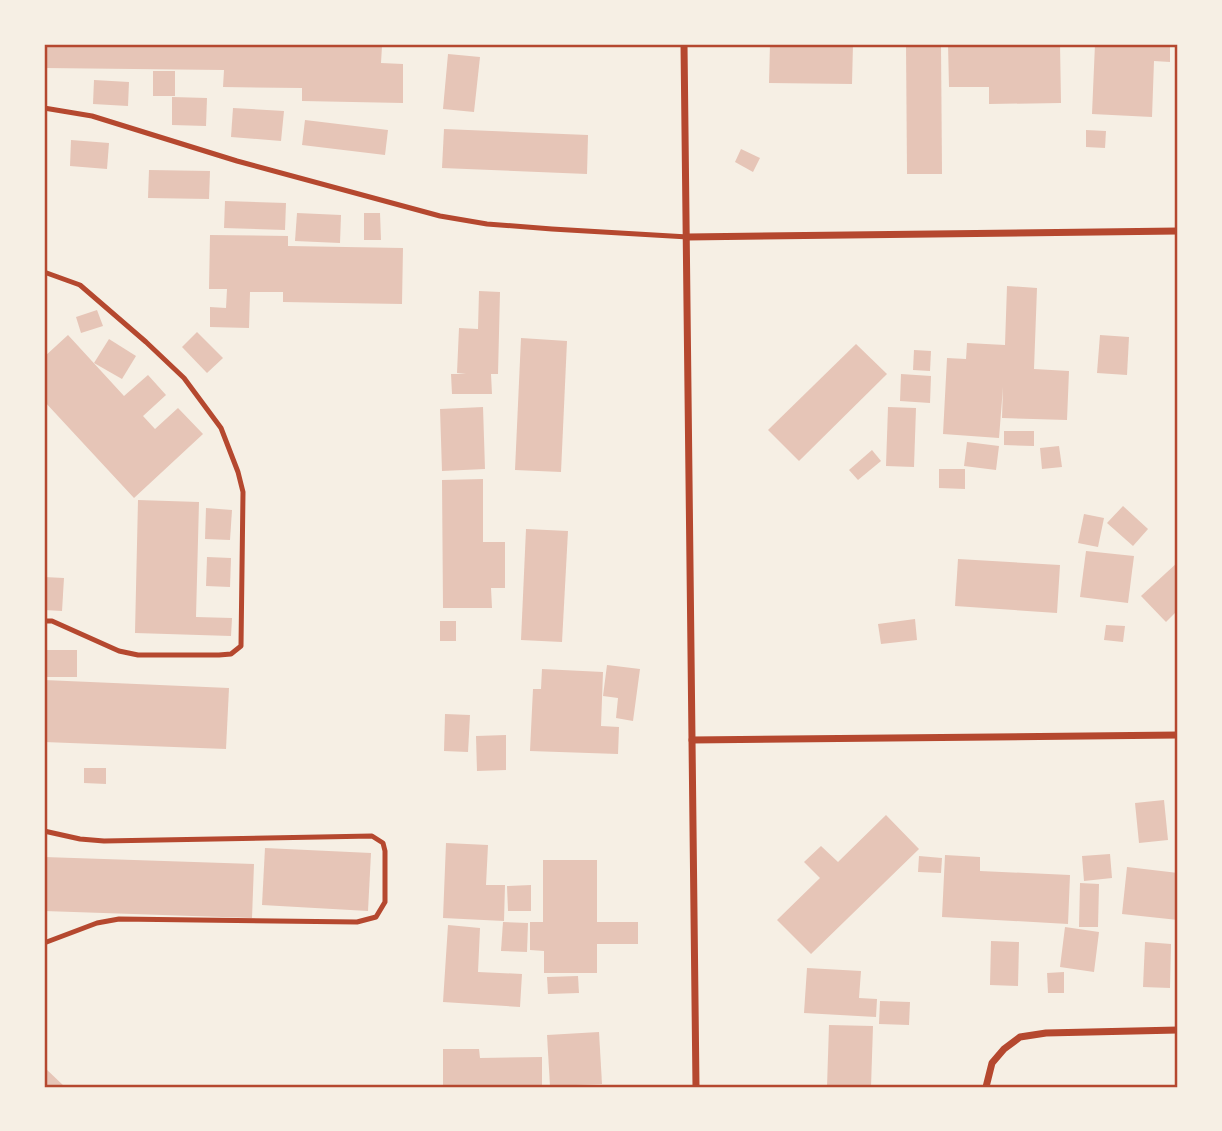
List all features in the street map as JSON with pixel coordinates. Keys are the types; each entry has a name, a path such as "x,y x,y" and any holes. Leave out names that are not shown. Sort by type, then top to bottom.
{"street":[{"path":"684,44 696,1087"},
{"path":"688,237 1178,231"},
{"path":"692,740 1178,735"},
{"path":"986,1087 992,1063 1020,1037 1046,1032 1178,1030"}],"lane":[{"path":"44,108 92,116 237,161 440,216 487,224 688,237"},
{"path":"44,272 80,285 184,379 221,428 243,492 241,646 230,654 138,654 119,651 52,621 44,621"},
{"path":"44,831 104,841 361,835 380,840 385,851 385,902 376,917 357,922 119,919 97,923 44,943"}],"building":[{"path":"44,44 382,46 381,63 403,64 403,103 302,101 302,88 223,87 224,70 44,68"},
{"path":"770,44 853,44 852,84 769,83"},
{"path":"906,44 941,44 942,174 907,174"},
{"path":"948,44 1060,44 1061,103 989,104 989,87 949,87"},
{"path":"1095,44 1170,44 1170,62 1154,61 1152,117 1092,114"},
{"path":"448,54 480,57 474,112 443,109"},
{"path":"153,71 175,71 175,96 153,96"},
{"path":"94,80 129,82 128,106 93,104"},
{"path":"172,97 207,98 206,126 172,125"},
{"path":"233,108 284,111 281,141 231,137"},
{"path":"305,120 388,130 385,155 302,145"},
{"path":"444,129 588,135 587,174 442,168"},
{"path":"1086,130 1106,131 1105,148 1086,147"},
{"path":"71,140 109,143 107,169 70,166"},
{"path":"741,149 760,158 753,172 735,162"},
{"path":"149,170 210,171 209,199 148,198"},
{"path":"225,201 286,203 285,230 224,228"},
{"path":"297,213 341,215 340,243 295,241"},
{"path":"364,213 380,213 381,240 364,240"},
{"path":"210,235 288,236 288,246 403,248 402,304 283,302 283,292 250,292 249,328 210,327 210,307 226,308 227,289 209,289"},
{"path":"1007,286 1037,288 1034,369 1069,371 1067,420 1002,418 1003,387 999,438 943,434 947,358 966,359 967,343 1005,345"},
{"path":"479,291 500,292 498,374 491,374 492,394 452,394 451,374 466,374 457,373 459,328 478,329"},
{"path":"97,310 103,326 81,333 76,317"},
{"path":"197,332 223,358 207,373 182,347"},
{"path":"68,335 124,396 148,375 166,395 143,416 155,429 178,408 203,434 134,498 44,401 44,357"},
{"path":"1100,335 1129,337 1127,375 1097,373"},
{"path":"521,338 567,341 561,472 515,470"},
{"path":"109,339 136,356 122,379 94,363"},
{"path":"856,344 887,374 799,461 768,430"},
{"path":"914,350 931,351 930,371 913,370"},
{"path":"901,374 931,376 930,403 900,401"},
{"path":"483,407 485,469 442,471 440,409"},
{"path":"888,407 916,408 914,467 886,466"},
{"path":"1004,431 1034,431 1034,446 1004,445"},
{"path":"967,442 999,446 996,470 964,466"},
{"path":"1059,446 1062,467 1042,469 1040,448"},
{"path":"872,450 881,461 858,480 849,470"},
{"path":"939,469 965,469 965,489 939,488"},
{"path":"483,479 483,542 505,542 505,588 491,588 492,608 443,608 442,480"},
{"path":"138,500 199,502 196,617 232,618 231,636 135,633"},
{"path":"1123,506 1148,529 1133,546 1107,523"},
{"path":"206,508 232,510 230,540 205,539"},
{"path":"1084,514 1104,518 1098,547 1078,543"},
{"path":"526,529 568,531 562,642 521,640"},
{"path":"1086,551 1134,556 1128,603 1080,597"},
{"path":"207,557 231,558 230,587 206,586"},
{"path":"958,559 1060,565 1057,613 955,606"},
{"path":"1178,562 1178,610 1166,622 1141,596"},
{"path":"44,577 64,578 62,611 44,610"},
{"path":"915,619 917,640 881,644 878,624"},
{"path":"440,621 456,621 456,641 440,641"},
{"path":"1106,625 1125,626 1123,642 1104,640"},
{"path":"44,650 77,650 77,677 44,677"},
{"path":"607,665 640,669 633,721 616,718 618,698 603,696"},
{"path":"542,669 603,672 601,726 619,727 618,754 530,751 533,689 541,689"},
{"path":"44,680 229,688 226,749 44,742"},
{"path":"445,714 470,715 468,752 444,751"},
{"path":"506,735 506,770 477,771 476,736"},
{"path":"84,768 106,768 106,784 84,783"},
{"path":"1164,800 1168,840 1139,843 1135,803"},
{"path":"886,815 919,849 811,954 777,920 820,878 804,862 821,846 838,862"},
{"path":"446,843 488,845 486,885 505,885 504,921 443,918"},
{"path":"265,848 371,853 368,911 262,905"},
{"path":"1110,854 1112,878 1084,881 1082,856"},
{"path":"945,855 980,857 980,871 1070,875 1068,924 942,917"},
{"path":"919,856 942,858 941,873 918,872"},
{"path":"44,857 254,864 252,918 44,911"},
{"path":"543,860 597,860 597,922 638,922 638,944 597,944 597,973 544,973 544,951 530,950 530,922 543,922"},
{"path":"1127,867 1178,873 1178,920 1122,914"},
{"path":"1080,883 1099,884 1098,927 1079,927"},
{"path":"531,885 531,911 508,911 507,886"},
{"path":"503,922 528,923 527,952 501,951"},
{"path":"448,925 480,928 478,972 522,974 520,1007 443,1002"},
{"path":"1065,927 1099,932 1094,972 1060,967"},
{"path":"991,941 1019,942 1018,986 990,985"},
{"path":"1145,942 1171,944 1170,988 1143,987"},
{"path":"807,968 861,971 859,998 877,999 876,1017 804,1013"},
{"path":"1064,972 1064,993 1048,993 1047,973"},
{"path":"578,976 579,993 548,994 547,977"},
{"path":"880,1001 910,1002 909,1025 879,1024"},
{"path":"829,1025 873,1026 871,1087 827,1087"},
{"path":"599,1032 602,1084 550,1086 547,1035"},
{"path":"443,1049 479,1049 480,1058 542,1057 542,1087 443,1087"},
{"path":"44,1067 65,1087 44,1087"}]}
